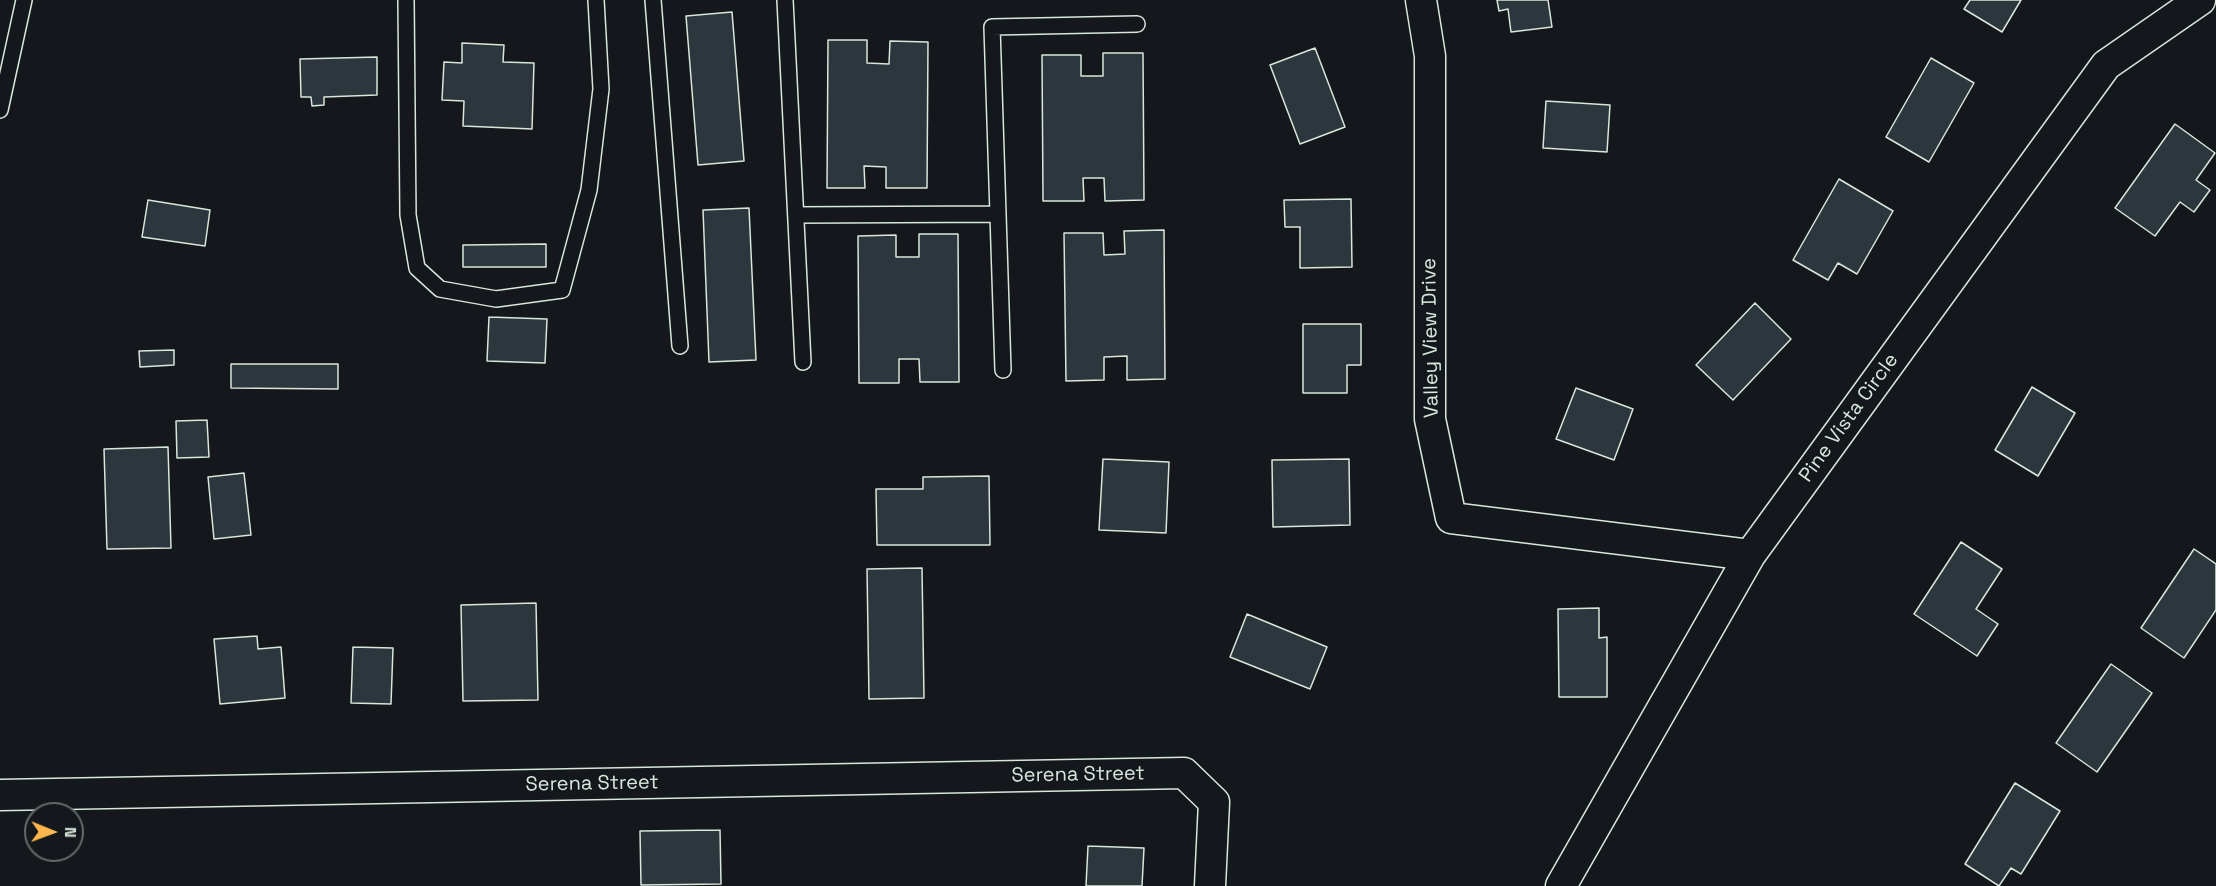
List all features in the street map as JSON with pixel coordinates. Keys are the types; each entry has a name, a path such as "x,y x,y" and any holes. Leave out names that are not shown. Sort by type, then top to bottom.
{"street":[{"name":"Valley View Drive","path":"1421,0 1430,57 1430,419 1451,518 1750,555"},
{"name":"Pine Vista Circle","path":"1561,886 1750,555 2106,64 2200,0"},
{"name":"Serena Street","path":"0,795 1184,773 1214,802 1210,886"}],"lane":[{"path":"0,110 24,0"},
{"path":"406,0 408,215 417,268 440,289 496,299 562,290 589,190 599,111 601,89 596,0"},
{"path":"653,0 680,346"},
{"path":"785,0 803,362"},
{"path":"1003,370 992,27 1137,24"},
{"path":"796,215 998,214"}],"building":[{"path":"1497,0 1548,0 1552,27 1511,32 1508,9 1499,11"},
{"path":"1970,0 2021,0 2002,32 1964,9"},
{"path":"732,12 744,161 698,165 686,16"},
{"path":"828,40 867,40 867,63 889,64 890,41 928,42 927,188 886,188 886,167 864,166 865,188 827,188"},
{"path":"462,43 504,45 503,62 534,63 532,129 463,126 464,101 442,100 444,62 462,63"},
{"path":"1315,48 1345,127 1300,144 1270,65"},
{"path":"1103,53 1143,53 1144,200 1105,201 1104,178 1083,178 1084,201 1043,201 1042,55 1081,55 1081,76 1103,76"},
{"path":"377,57 377,95 324,97 324,105 312,106 311,97 301,97 300,59"},
{"path":"1931,58 1974,83 1929,162 1886,137"},
{"path":"1546,101 1610,105 1607,152 1543,148"},
{"path":"2175,124 2215,153 2196,180 2210,190 2194,212 2180,202 2155,236 2115,208"},
{"path":"1839,179 1893,211 1857,274 1838,263 1828,280 1793,260"},
{"path":"1351,199 1352,267 1300,268 1300,227 1285,227 1284,200"},
{"path":"148,200 210,210 205,246 142,237"},
{"path":"749,208 756,360 709,362 703,210"},
{"path":"1164,230 1165,379 1127,380 1127,356 1104,357 1104,380 1066,381 1064,233 1103,233 1104,255 1125,254 1124,231"},
{"path":"919,234 958,234 959,382 920,382 919,359 899,359 899,383 859,383 858,236 896,235 896,257 919,257"},
{"path":"546,244 546,267 463,267 463,245"},
{"path":"1755,303 1791,339 1733,400 1696,365"},
{"path":"489,317 547,319 545,363 487,361"},
{"path":"1303,324 1361,324 1361,365 1347,365 1347,393 1303,393"},
{"path":"174,350 174,365 140,367 139,351"},
{"path":"231,364 338,364 338,389 231,388"},
{"path":"2032,387 2075,413 2038,476 1995,450"},
{"path":"1576,388 1633,409 1614,460 1556,439"},
{"path":"207,420 209,457 177,458 176,421"},
{"path":"168,447 171,548 107,549 104,449"},
{"path":"1103,459 1169,462 1166,533 1099,530"},
{"path":"1349,459 1350,525 1273,527 1272,460"},
{"path":"244,473 251,535 214,539 208,477"},
{"path":"989,476 990,545 877,545 876,489 923,489 923,477"},
{"path":"1961,542 2002,569 1976,609 1998,624 1977,656 1914,614"},
{"path":"2194,549 2216,564 2216,610 2184,658 2141,628"},
{"path":"922,568 924,698 869,699 867,569"},
{"path":"536,603 538,700 463,701 461,605"},
{"path":"1599,608 1599,638 1607,637 1607,697 1559,697 1558,609"},
{"path":"1247,614 1327,647 1310,689 1230,657"},
{"path":"257,636 258,649 281,647 285,698 220,704 214,639"},
{"path":"353,647 393,648 391,704 351,703"},
{"path":"2111,664 2152,693 2097,772 2056,743"},
{"path":"2015,783 2060,811 2021,874 2011,868 1999,886 1965,864"},
{"path":"720,830 721,884 641,885 640,831"},
{"path":"1088,846 1144,848 1142,886 1086,886"}]}
